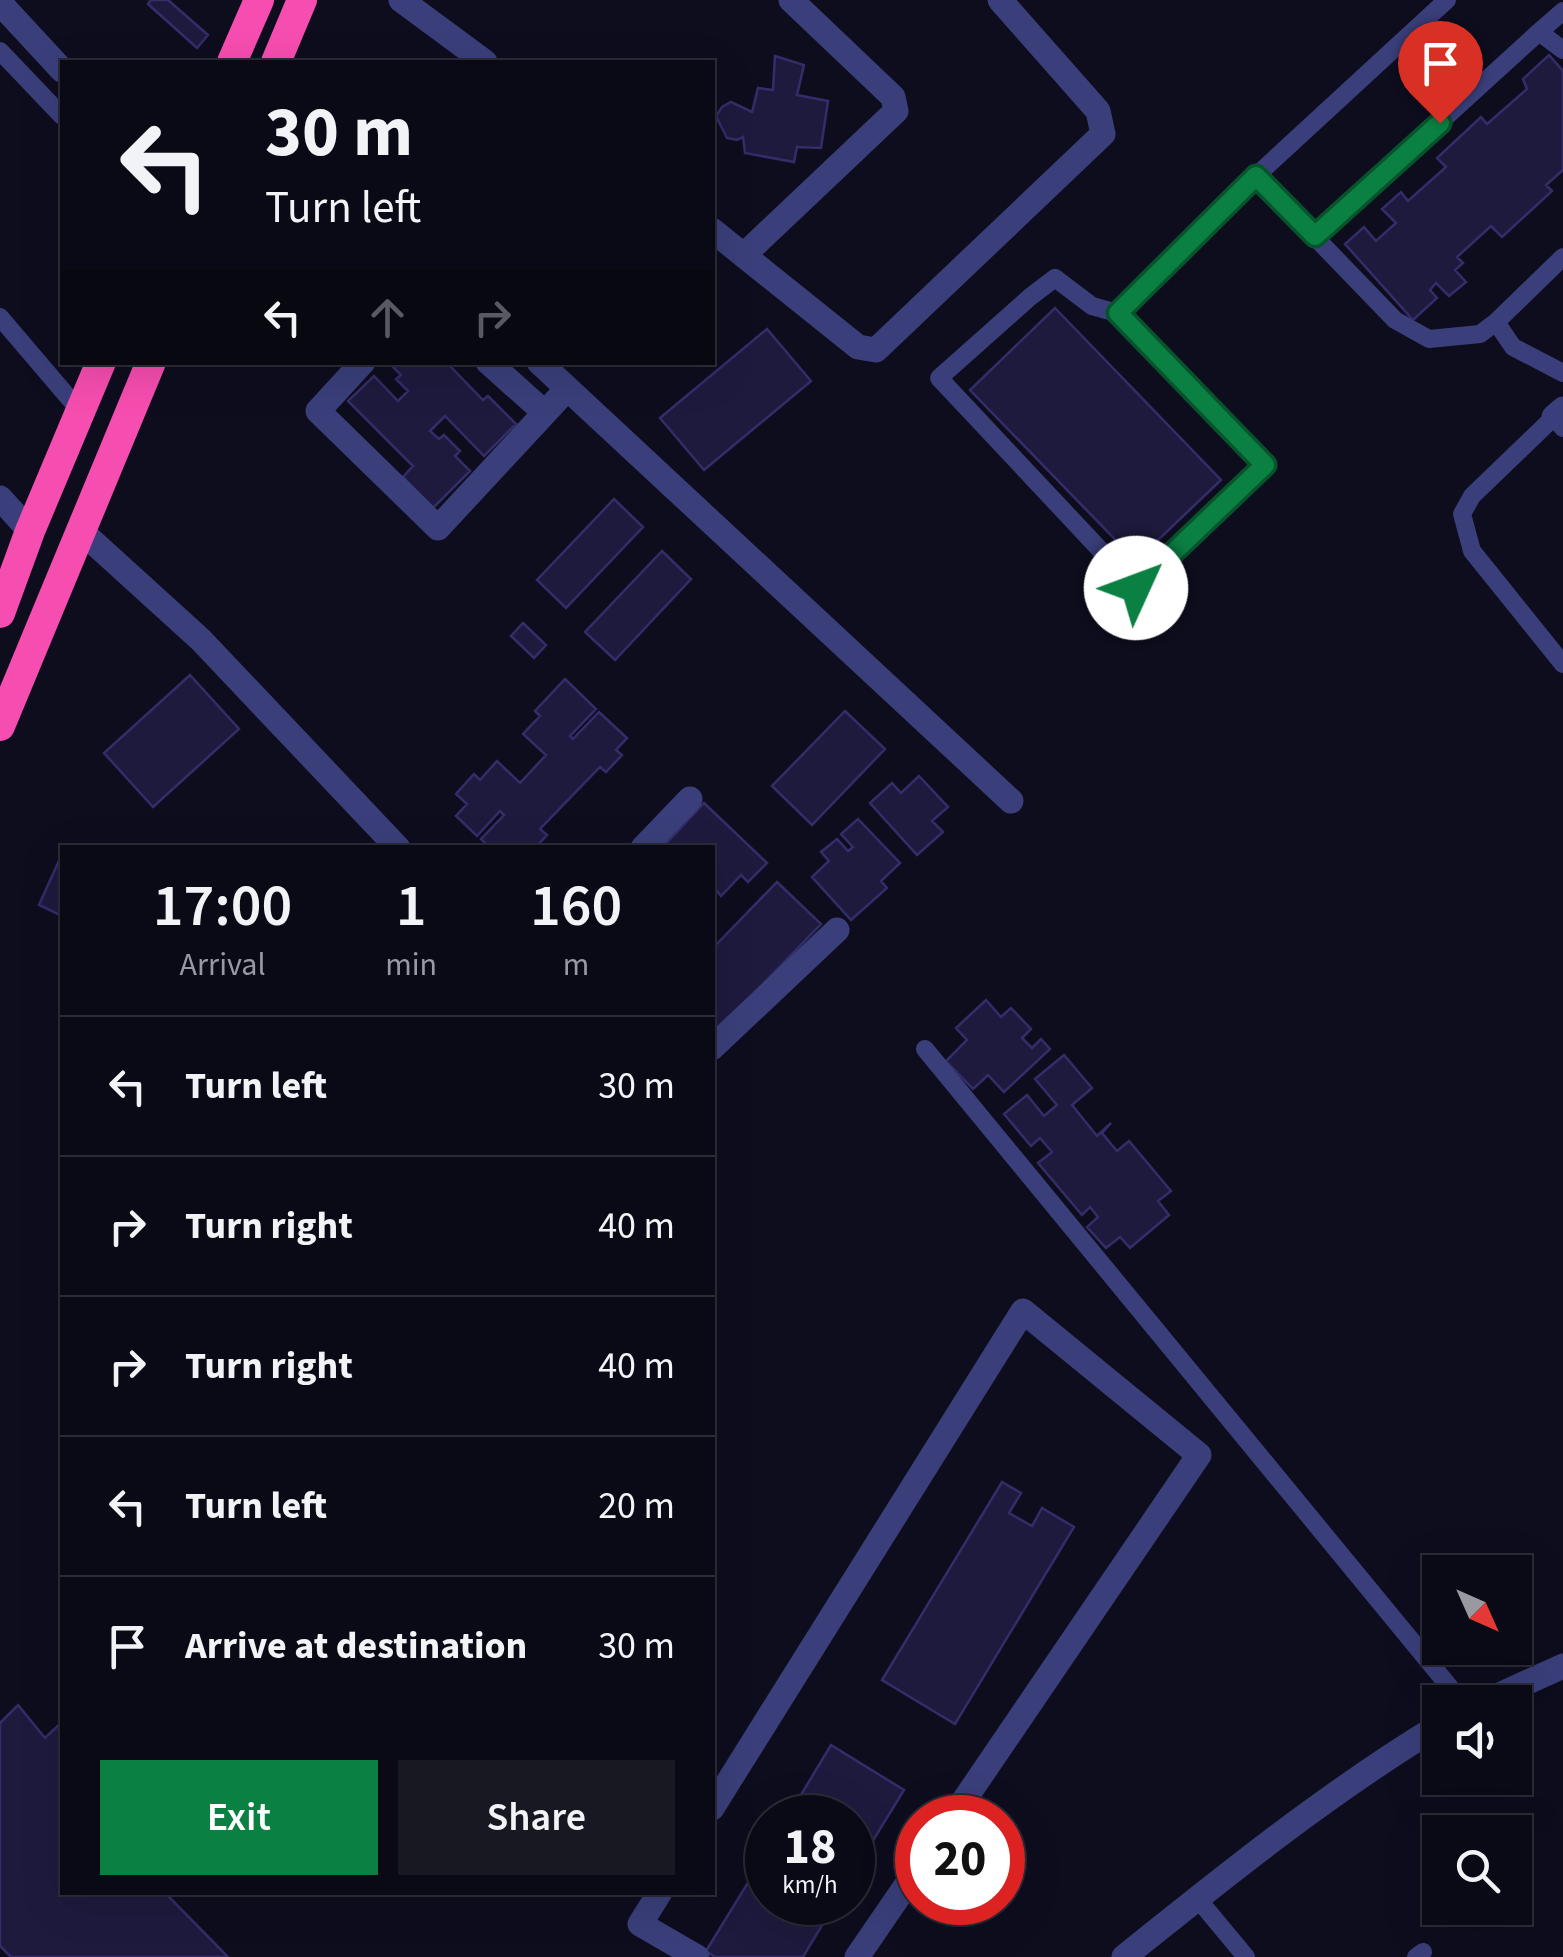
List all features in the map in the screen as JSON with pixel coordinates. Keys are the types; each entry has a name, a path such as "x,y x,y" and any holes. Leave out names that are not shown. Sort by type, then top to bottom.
{"highway":[{"path":"233,60 259,0"},
{"path":"277,60 302,0"},
{"path":"0,613 100,365"},
{"path":"0,726 150,365"}],"street":[{"path":"401,0 482,60"},
{"path":"745,254 896,111 893,97 791,0"},
{"path":"715,232 858,347 876,350 1103,134 1098,112 1000,0"},
{"path":"0,3 60,68"},
{"path":"359,365 318,412 438,528 567,389"},
{"path":"491,365 544,412"},
{"path":"541,365 1010,801"},
{"path":"0,498 30,531"},
{"path":"80,531 201,640 395,845"},
{"path":"646,845 690,799"},
{"path":"715,1045 837,930"},
{"path":"715,1803 1023,1311 1200,1456 968,1795"},
{"path":"1521,1685 1563,1666"},
{"path":"1124,1957 1310,1811 1422,1737"},
{"path":"658,1895 640,1924 697,1957"},
{"path":"856,1957 895,1901"}],"lane":[{"path":"1118,313 1256,176 1447,0"},
{"path":"1315,236 1563,11"},
{"path":"1538,32 1563,50"},
{"path":"0,51 60,114"},
{"path":"1256,176 1395,320 1429,339 1480,334 1563,257"},
{"path":"1055,278 1092,306 1118,313 1265,465 1136,588 939,378 1055,278"},
{"path":"0,317 80,412"},
{"path":"1496,322 1513,347 1563,374"},
{"path":"1560,418 1472,496 1462,514 1472,551 1563,664"},
{"path":"925,1049 1448,1685"},
{"path":"1197,1898 1246,1957"}],"building":[{"path":"151,0 168,0 208,35 197,48 148,4"},
{"path":"1549,55 1563,71 1563,170 1546,185 1552,191 1502,237 1491,226 1457,257 1463,263 1455,270 1466,282 1449,296 1436,283 1430,290 1437,298 1413,320 1345,244 1364,227 1376,241 1396,223 1382,209 1401,192 1408,201 1446,167 1437,158 1481,117 1487,124 1527,89 1523,79"},
{"path":"775,56 804,65 797,95 828,101 821,148 797,147 794,162 745,153 743,137 727,138 716,116 731,102 752,112 758,88 773,90"},
{"path":"1055,308 1221,480 1136,561 970,390"},
{"path":"767,329 811,381 704,470 660,418"},
{"path":"391,365 449,365 483,400 488,396 516,424 484,456 445,416 430,431 439,439 444,435 460,451 455,456 470,471 433,508 403,477 413,466 348,401 374,376 398,401 408,391 396,379 401,375"},
{"path":"614,499 643,527 566,608 537,580"},
{"path":"662,551 691,579 615,660 585,632"},
{"path":"523,623 546,645 534,658 511,636"},
{"path":"190,675 239,729 153,807 104,753"},
{"path":"565,679 596,709 570,736 573,739 599,712 627,738 616,750 622,755 606,772 600,767 540,829 547,835 538,845 487,845 481,839 504,815 500,811 477,836 456,816 467,804 456,794 474,774 480,780 497,761 520,783 546,755 523,734 540,716 535,711"},
{"path":"845,711 885,749 812,825 772,786"},
{"path":"919,776 948,807 932,821 943,832 917,855 870,803 892,783 901,793"},
{"path":"704,803 767,863 748,882 741,875 721,896 715,891 715,845 665,845"},
{"path":"858,819 900,863 881,881 887,888 851,920 812,877 829,861 821,852 837,839 848,851 853,847 841,834"},
{"path":"60,858 60,915 39,905"},
{"path":"777,882 821,924 715,1034 715,946"},
{"path":"986,1000 1001,1017 1011,1008 1031,1029 1022,1038 1032,1048 1041,1039 1050,1049 1004,1092 988,1075 973,1089 946,1061 967,1040 956,1028"},
{"path":"1064,1055 1092,1088 1072,1105 1097,1136 1111,1123 1102,1133 1117,1151 1129,1141 1171,1191 1158,1201 1169,1215 1130,1248 1120,1237 1106,1248 1087,1227 1098,1217 1090,1207 1082,1215 1038,1163 1052,1152 1040,1138 1031,1146 1004,1114 1027,1095 1044,1116 1057,1105 1035,1079"},
{"path":"1002,1482 1021,1493 1009,1513 1032,1526 1042,1508 1074,1527 955,1724 882,1680"},
{"path":"18,1705 45,1738 60,1724 60,1895 171,1895 228,1957 11,1957 0,1946 0,1723"},
{"path":"831,1745 904,1790 895,1795 895,1805 875,1837 875,1795 801,1795"},
{"path":"745,1887 745,1925 822,1925 803,1957 715,1957 706,1951"}],"route":[{"path":"1136,588 1265,465 1118,313 1256,176 1315,236 1440,123"}]}
